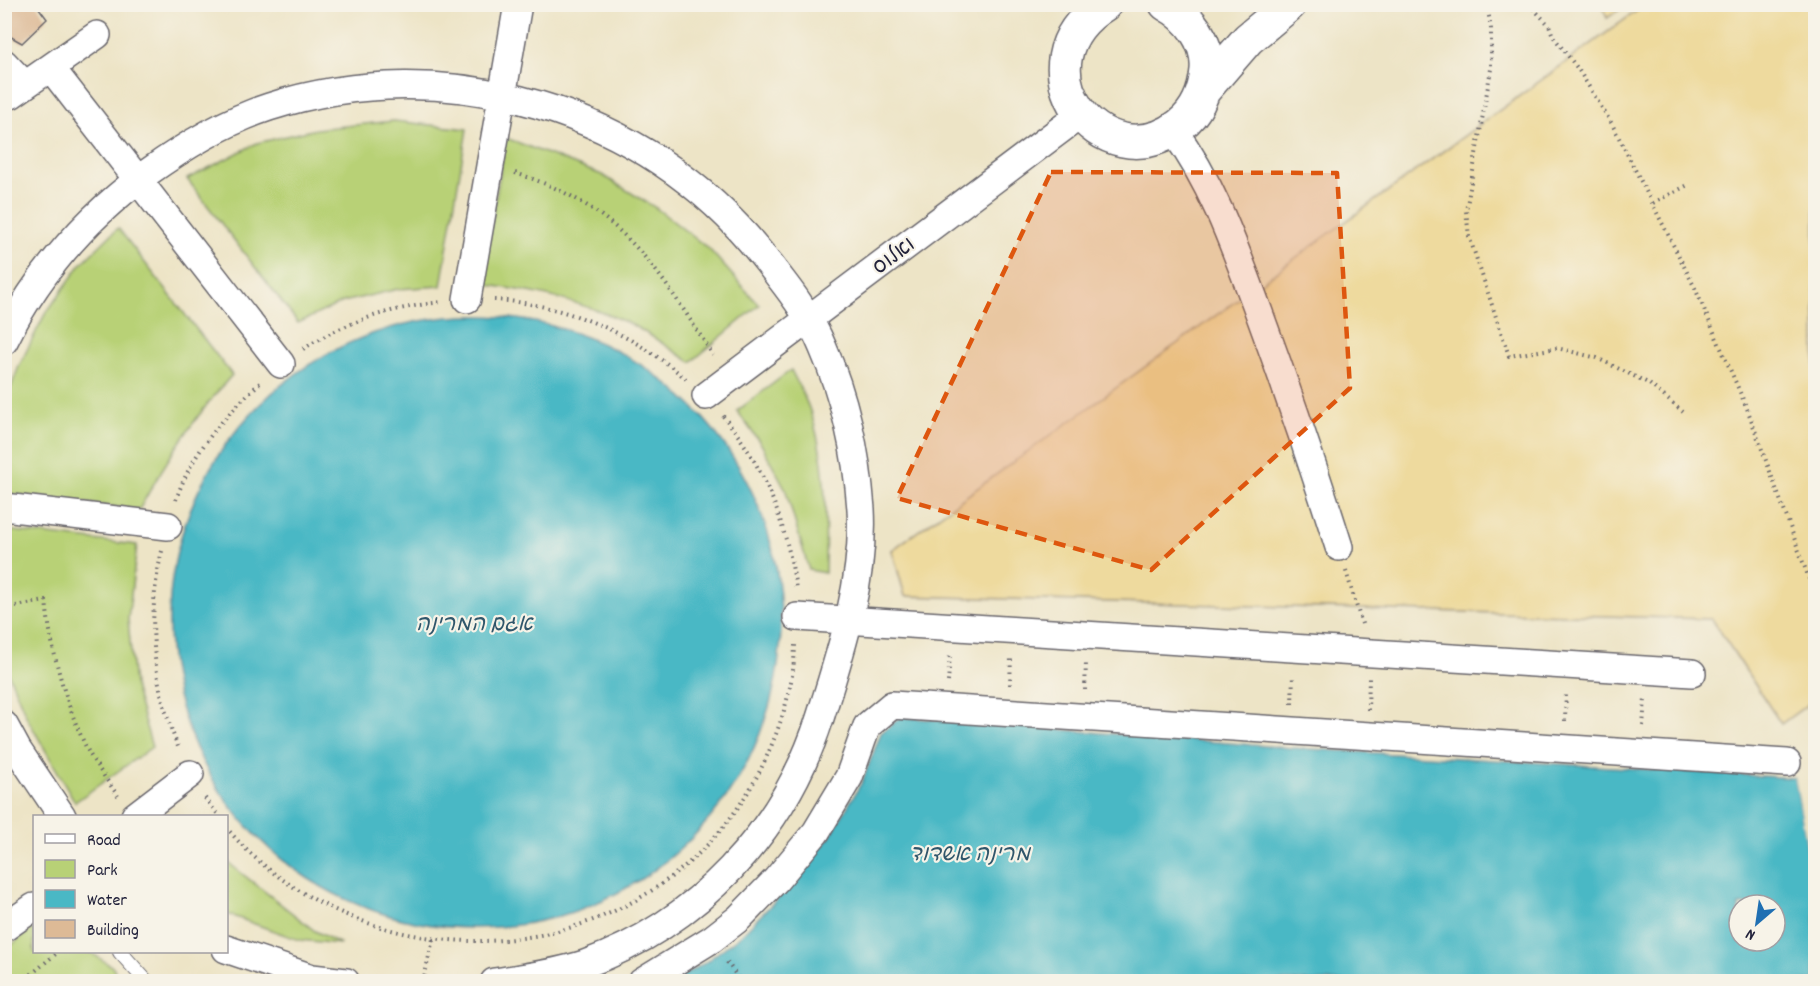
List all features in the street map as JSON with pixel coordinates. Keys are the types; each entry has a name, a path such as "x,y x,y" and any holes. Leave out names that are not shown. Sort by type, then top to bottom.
{"street":[{"path":"467,299 518,4"},
{"path":"1062,4 1066,49 1064,72 1068,95 1080,115 1107,135 1124,140 1158,138 1187,119 1204,90 1248,39 1290,4"},
{"path":"1066,49 1075,30 1089,14 1105,4"},
{"path":"1179,6 1203,45 1208,67 1204,90"},
{"path":"4,63 15,87 51,68 97,35"},
{"path":"51,68 281,364"},
{"path":"4,340 36,284 70,239 111,200 174,153 268,107 384,86 442,86 502,94 557,110 613,132 664,164 712,200 752,242 809,318 840,392 856,457 861,515 858,564 848,620 811,744 791,787 766,828 731,870 689,908 637,939 586,963 546,974 494,981"},
{"name":"ואלוס","path":"706,396 1080,115"},
{"path":"1173,130 1190,153 1229,231 1296,411 1339,547"},
{"path":"4,507 168,526"},
{"path":"797,618 1692,673"},
{"path":"642,981 712,939 739,918 776,880 816,832 843,786 867,726 892,705 1787,763"},
{"path":"4,725 17,749 61,815"},
{"path":"127,807 190,774"},
{"path":"4,928 33,908"},
{"path":"228,950 312,978 346,981"}],"lane":[{"path":"122,953 147,981"}],"path":[{"path":"1487,4 1491,29 1491,69 1466,211 1469,236 1509,356 1557,348 1597,358 1648,383 1683,412"},
{"path":"1529,4 1550,25 1553,36 1578,69 1612,124 1695,288 1748,411 1815,598"},
{"path":"490,165 561,189 600,212 635,243 669,286 728,379"},
{"path":"1653,203 1690,184"},
{"path":"218,815 190,774 171,730 156,681 153,633 156,578 181,484 207,440 240,401 281,364 315,341 359,319 406,306 467,299 509,301 549,308 583,318 629,339 674,368 706,396 758,465 777,509 791,555 798,599 795,660 786,707 761,769 740,806 715,838 676,874 638,900 603,918 542,937 473,943 433,939 401,934 354,919 312,899 273,873 228,829"},
{"path":"1339,547 1370,653 1367,736"},
{"path":"4,608 46,601 50,641 87,750 127,807"},
{"path":"947,690 952,627"},
{"path":"1008,713 1013,631"},
{"path":"1083,718 1087,636"},
{"path":"1291,731 1294,648"},
{"path":"1563,749 1567,666"},
{"path":"1642,754 1646,670"},
{"path":"423,981 433,939"},
{"path":"22,981 56,953"},
{"path":"724,959 741,981"},
{"path":"4,977 8,981"}],"highlighted area":[{"path":"1051,172 1337,173 1350,388 1151,570 897,498"}],"green space":[{"path":"394,121 467,129 441,286 398,289 343,302 298,323 187,179 257,143 316,129"},
{"path":"506,138 602,175 656,208 709,249 759,305 691,362 644,331 610,315 556,298 481,284"},
{"path":"118,228 232,375 181,440 139,510 5,493 4,406 19,366 44,316 81,264"},
{"path":"791,370 809,408 820,448 825,489 825,573 809,570 785,488 761,444 737,411"},
{"path":"5,530 137,545 128,619 134,686 152,747 75,802 27,718 5,665"},
{"path":"228,863 315,931 341,944 299,940 228,914"},
{"path":"33,928 33,953 92,953 114,968 117,981 5,981 5,950"}],"sand":[{"path":"1602,4 1626,5 1607,18"},
{"path":"1645,5 1815,5 1815,699 1781,724 1712,619 905,596 892,550"}],"water":[{"name":"אגם המרינה","path":"475,316 505,317 535,322 592,339 645,368 669,385 691,406 712,428 729,452 758,505 775,562 780,592 780,652 775,682 758,739 729,792 712,816 691,838 669,859 645,876 592,905 535,922 505,927 475,928 445,927 415,922 358,905 305,876 281,859 259,838 238,816 221,792 192,739 175,682 170,652 169,622 170,592 175,562 192,505 221,452 238,428 259,406 281,385 305,368 358,339 415,322 445,317"},
{"name":"מרינה אשדוד","path":"901,717 1293,748 1795,778 1815,891 1815,981 672,982 703,964 741,935 783,893 829,838 862,782 881,733"}],"pier":[{"path":"1797,775 1816,870 1815,891 1795,778"}],"building":[{"path":"4,4 36,4 47,19 22,43 4,33"}]}
